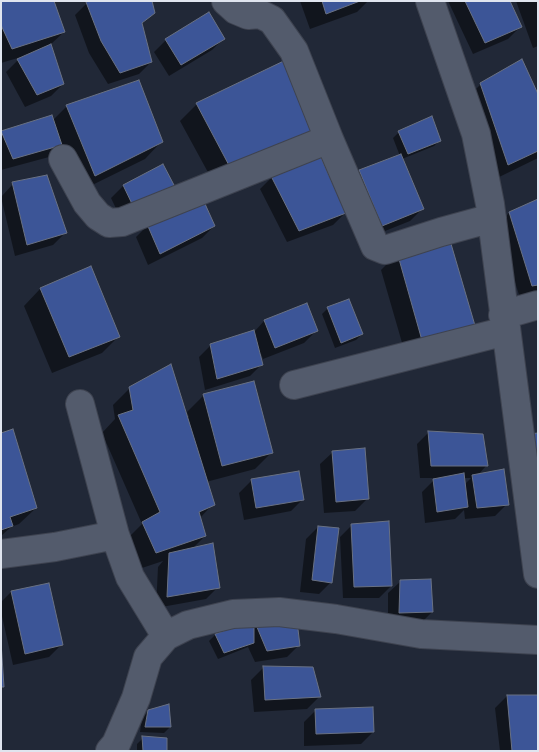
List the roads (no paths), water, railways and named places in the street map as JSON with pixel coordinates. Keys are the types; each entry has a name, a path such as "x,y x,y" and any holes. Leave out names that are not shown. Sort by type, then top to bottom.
{"street":[{"path":"226,1 236,10 248,15 260,14 272,20 294,51 375,246 385,250 492,218"},
{"path":"430,1 476,134 492,218 504,323 538,574"},
{"path":"63,159 87,203 98,216 109,223 122,222 329,139"},
{"path":"294,385 504,323 538,305"},
{"path":"80,404 115,535 130,577 166,636"},
{"path":"1,554 55,547 115,535"},
{"path":"110,751 116,744 136,698 148,657 166,636 188,625 234,614 279,612 336,619 421,634 538,640"}]}
